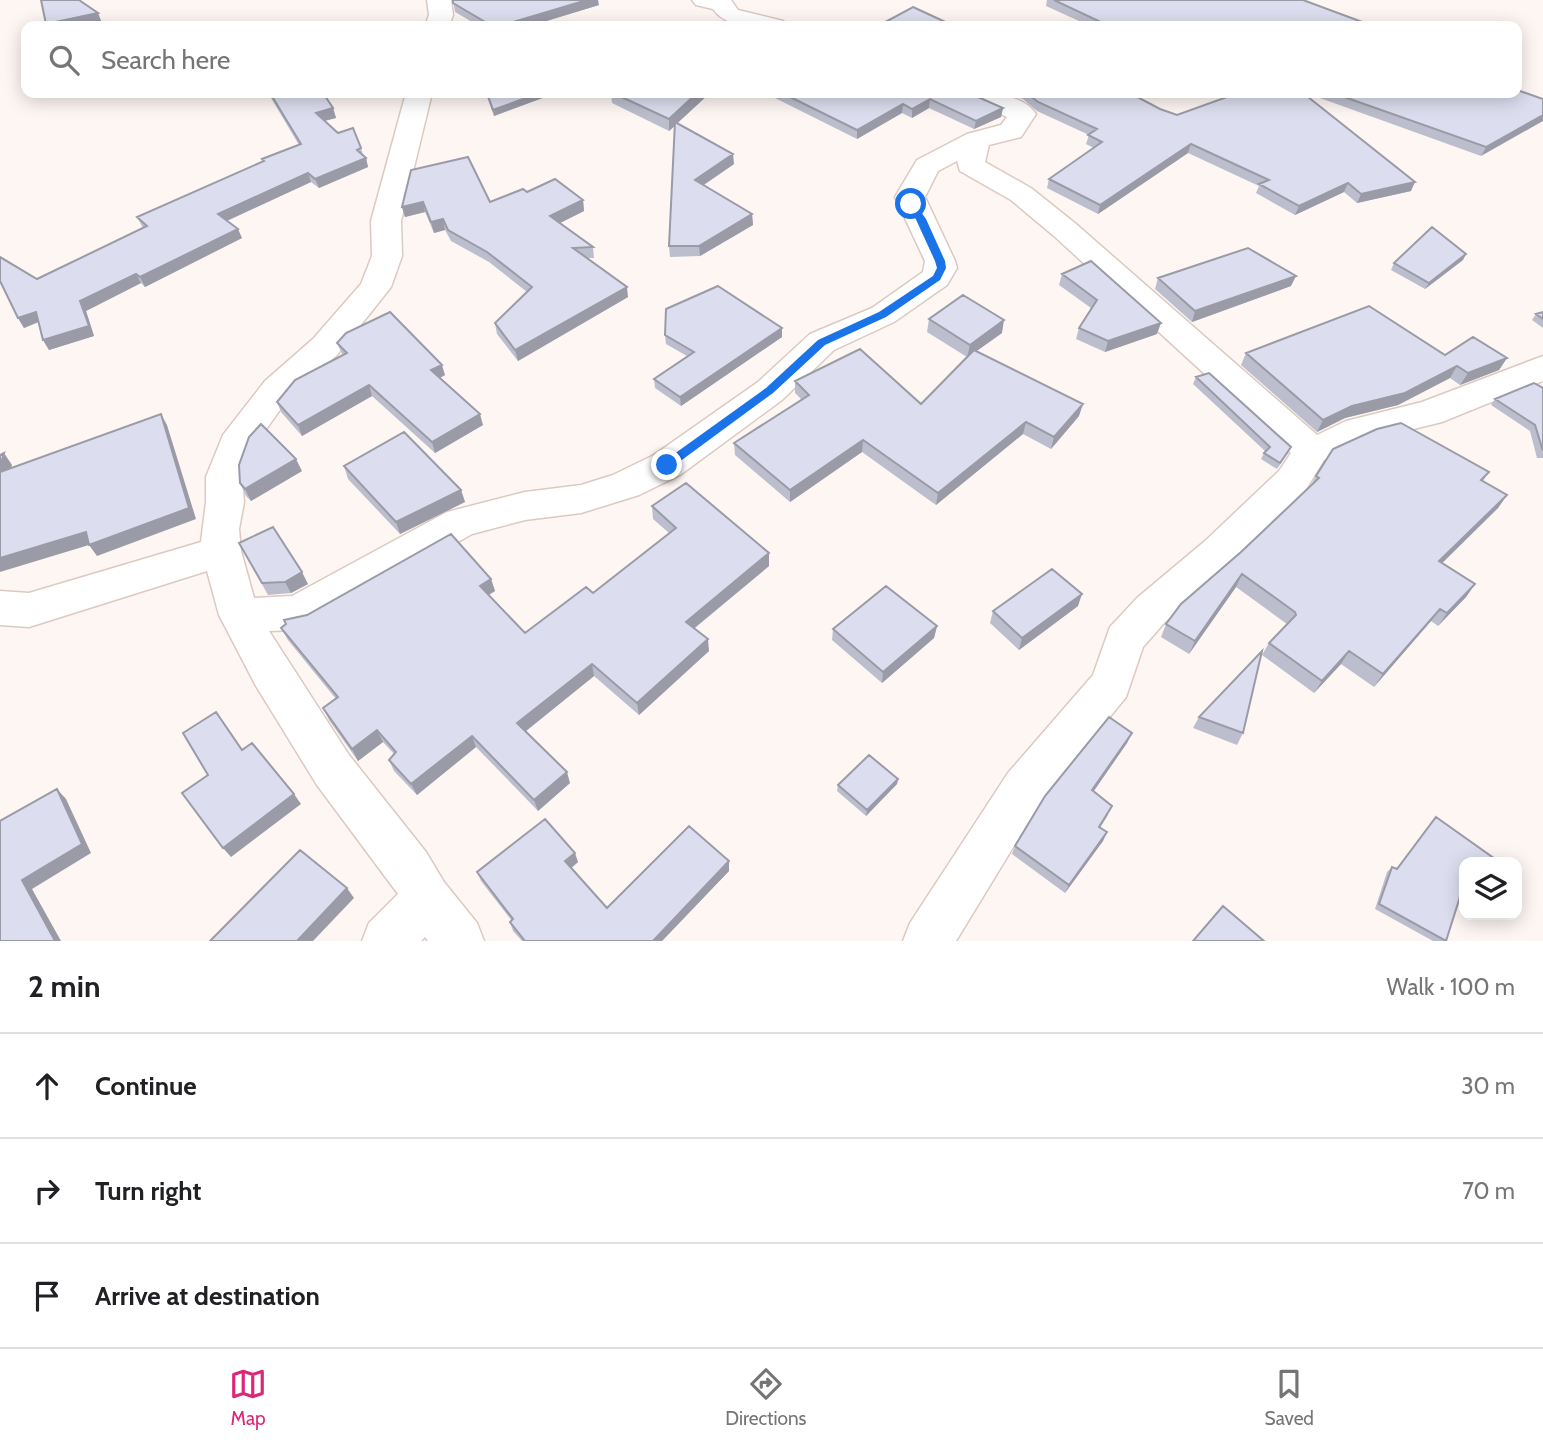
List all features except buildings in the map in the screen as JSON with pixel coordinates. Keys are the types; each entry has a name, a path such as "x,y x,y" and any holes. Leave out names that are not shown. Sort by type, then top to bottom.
{"street":[{"path":"439,0 439,21"},
{"path":"704,0 721,3 730,15 754,21"},
{"path":"418,98 386,221 387,256 375,288 325,346 277,389 236,444 224,477 225,502 220,529 222,551 239,615 271,673 333,770 409,868 426,899 459,941"},
{"path":"239,615 298,613 461,522 525,506 581,499 626,485 667,465 770,391 822,342 883,315 936,278 942,268 940,261 910,197 927,166 977,140 1011,131 1023,114 989,98"},
{"path":"977,140 970,165 1020,194 1065,230 1311,450"},
{"path":"928,941 1024,788 1111,684 1125,639 1151,610 1219,552 1292,481 1311,450 1332,444 1359,430 1430,413 1543,369"},
{"path":"10,617 222,551"},
{"path":"387,941 426,899"}],"route":[{"path":"667,465 770,391 822,342 883,315 936,278 942,268 940,261 922,219 911,204"}]}
